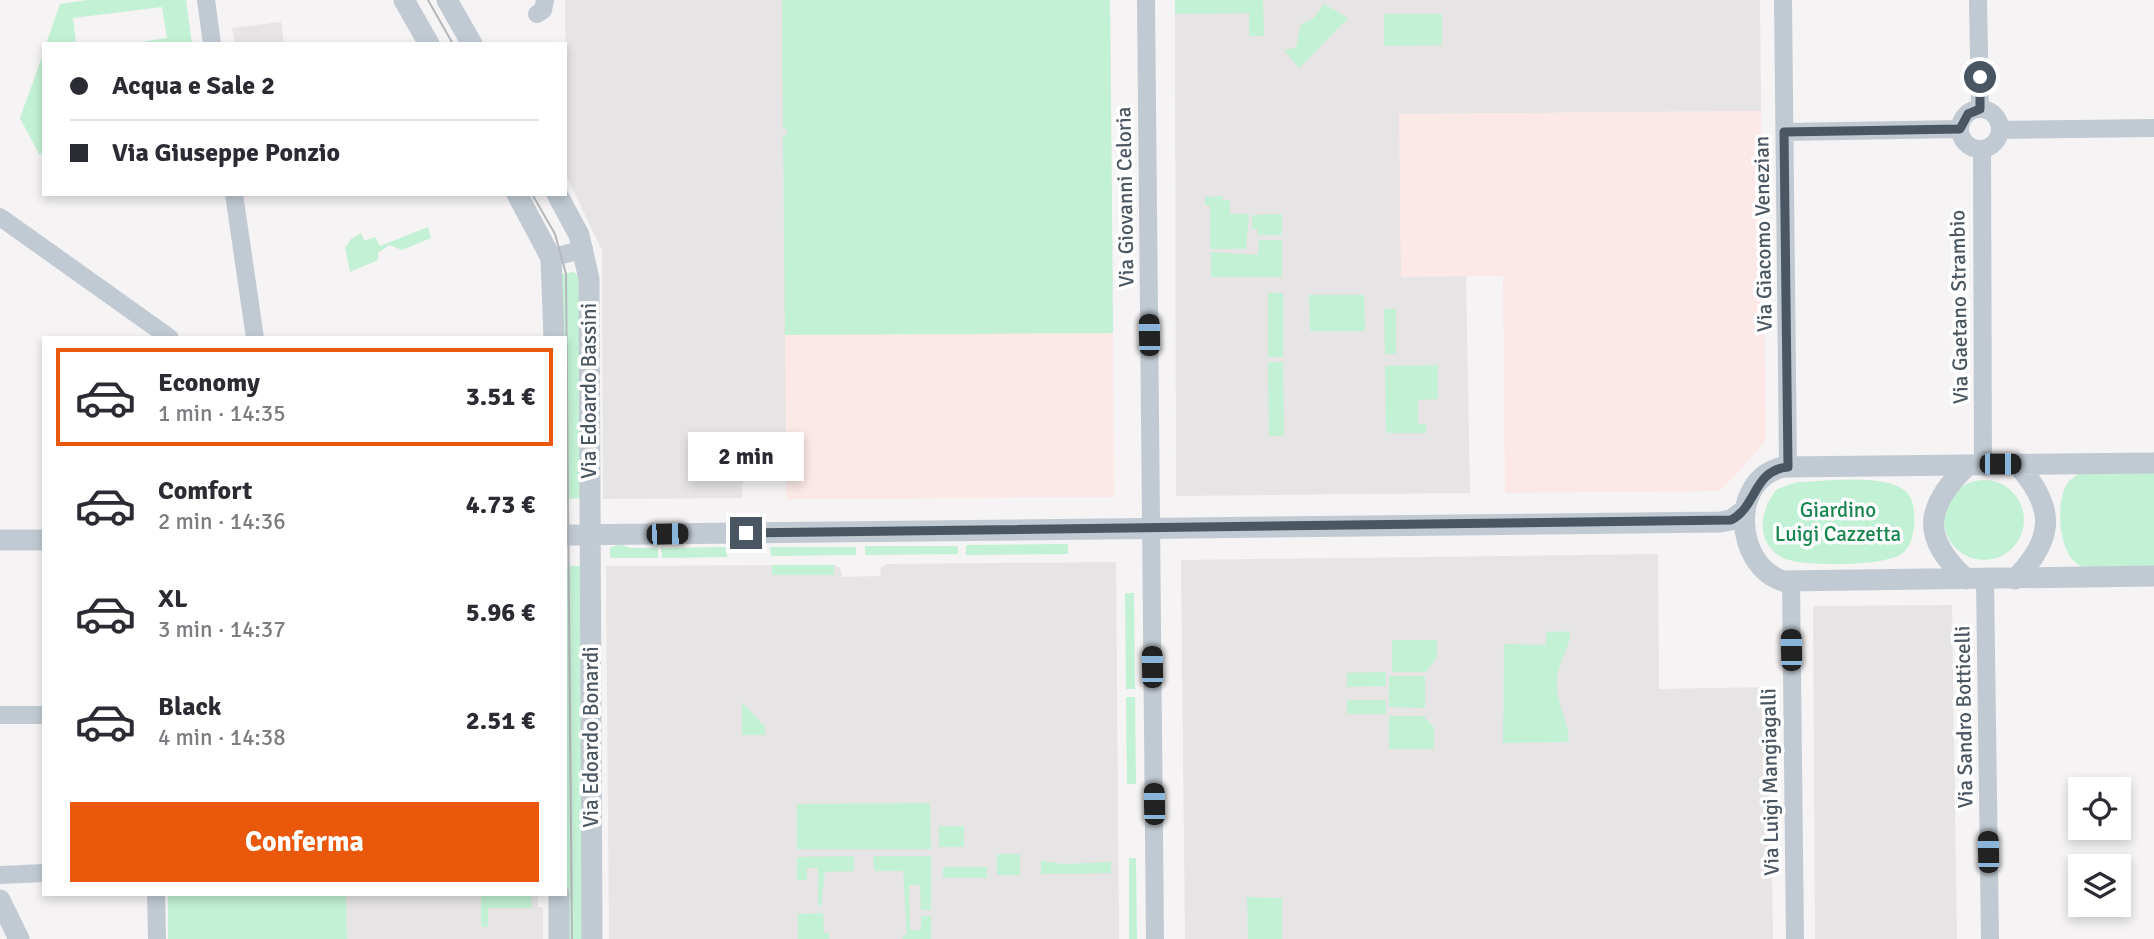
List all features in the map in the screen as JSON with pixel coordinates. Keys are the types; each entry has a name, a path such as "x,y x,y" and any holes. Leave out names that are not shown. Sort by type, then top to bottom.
{"street":[{"path":"206,0 212,42"},
{"path":"404,0 428,42"},
{"path":"447,0 471,42"},
{"name":"Via Giovanni Celoria","path":"1146,0 1155,939"},
{"name":"Via Giacomo Venezian","path":"1783,0 1788,467"},
{"path":"1979,0 1980,109"},
{"path":"1980,109 1996,117 2000,130 1994,143 1982,149 1965,142 1960,129 1968,114 1980,109"},
{"path":"2000,130 2154,128"},
{"path":"1784,132 1960,129"},
{"name":"Via Gaetano Strambio","path":"1975,465 1982,149"},
{"path":"234,196 255,336"},
{"name":"Via Edoardo Bassini","path":"518,196 551,258 554,336"},
{"name":"Via Edoardo Bassini","path":"558,196 584,249 589,279 590,534"},
{"path":"0,217 167,336"},
{"path":"551,258 584,249"},
{"path":"567,535 1720,522 1731,520 1745,510 1763,478 1774,470 1788,467 2154,463"},
{"path":"2015,579 2040,548 2046,527 2040,495 2017,464"},
{"path":"1975,465 1941,494 1933,517 1934,530 1943,553 1975,579"},
{"path":"1745,510 1745,537"},
{"path":"1720,522 1740,530 1752,555 1764,571 1777,580 1791,582 2154,576"},
{"name":"Via Edoardo Bonardi","path":"590,534 592,939"},
{"path":"0,540 42,540"},
{"name":"Via Sandro Botticelli","path":"1975,579 1990,939"},
{"name":"Via Luigi Mangiagalli","path":"1791,582 1795,939"},
{"path":"0,715 42,715"},
{"path":"0,876 42,873"},
{"path":"156,896 157,939"},
{"path":"559,896 559,939"},
{"path":"0,900 19,939"}],"shaded area":[{"path":"565,0 1110,0 1113,333 938,334 786,462 743,463 742,498 603,499 602,250 567,178"},
{"path":"1175,0 1760,0 1761,111 1400,114 1401,276 1466,276 1470,493 1176,496"},
{"path":"281,22 284,42 235,42 232,28"},
{"path":"1761,111 1766,438 1763,444 1725,486 1716,491 1505,493 1503,276 1401,277 1399,114"},
{"path":"1113,333 1114,497 786,499 785,335"},
{"path":"1658,554 1659,689 1769,687 1773,939 1185,939 1181,560"},
{"path":"1116,562 1119,939 609,939 606,566 834,565 840,568 842,577 880,576 881,567 888,564"},
{"path":"1952,605 1957,939 1815,939 1813,606"},
{"path":"346,896 538,896 538,907 543,907 543,939 347,939"}],"green space":[{"path":"88,0 186,0 192,42 141,42 167,38 162,7 73,18 76,42 47,42 60,4"},
{"path":"782,0 1110,0 1113,333 785,335 783,135 787,135 787,129 783,128"},
{"path":"1175,0 1263,0 1264,36 1249,36 1249,13 1175,14"},
{"path":"1324,4 1348,18 1299,68 1284,50 1296,48 1301,24 1313,19"},
{"path":"1384,14 1442,14 1442,45 1384,46"},
{"path":"42,57 42,153 39,154 20,118"},
{"path":"1223,196 1223,200 1230,200 1230,214 1249,214 1246,249 1210,249 1210,206 1205,205 1205,197"},
{"path":"1282,214 1282,235 1258,235 1258,229 1252,229 1252,215"},
{"path":"428,227 431,238 402,250 389,245 378,253 378,260 350,272 345,248 351,239 361,233 364,241 375,237 380,246"},
{"path":"1259,240 1282,240 1282,277 1211,277 1211,252 1258,255"},
{"path":"574,272 579,277 581,498 567,499 567,336 558,336 560,274"},
{"path":"1268,293 1283,293 1283,357 1268,357"},
{"path":"1309,295 1364,295 1365,331 1310,331"},
{"path":"1384,309 1396,309 1396,354 1385,354"},
{"path":"1268,362 1283,362 1284,436 1269,436"},
{"path":"1438,365 1438,399 1418,400 1418,424 1426,424 1426,433 1386,433 1385,366"},
{"path":"2079,473 2154,473 2154,566 2090,568 2075,562 2064,542 2060,517 2063,493 2068,483"},
{"path":"1976,480 1992,480 2013,491 2024,512 2024,528 2013,549 1992,560 1976,560 1962,554 1950,542 1944,528 1944,512 1950,498 1962,486"},
{"name":"Giardino Luigi Cazzetta","path":"1878,481 1905,491 1912,501 1914,514 1913,535 1908,547 1896,557 1864,563 1808,563 1783,558 1767,544 1764,516 1777,489 1797,482"},
{"path":"619,544 630,548 658,548 658,558 610,558 610,548"},
{"path":"1068,544 1068,554 966,555 966,545"},
{"path":"865,546 958,546 958,554 865,555"},
{"path":"727,547 727,557 662,558 661,548"},
{"path":"770,547 856,547 856,555 771,556"},
{"path":"772,565 834,565 834,575 772,575"},
{"path":"567,566 581,566 585,939 564,939 564,896 567,896"},
{"path":"1125,593 1134,593 1135,689 1126,689"},
{"path":"1570,631 1557,678 1558,695 1569,742 1503,743 1504,644 1546,645 1546,632"},
{"path":"1392,640 1437,640 1437,657 1426,672 1392,672"},
{"path":"1386,672 1386,686 1347,687 1347,673"},
{"path":"1389,676 1425,676 1425,708 1389,707"},
{"path":"1126,697 1135,697 1136,784 1127,784"},
{"path":"1347,700 1386,700 1386,714 1347,714"},
{"path":"742,702 765,727 765,735 742,735"},
{"path":"1389,716 1424,716 1434,728 1434,749 1389,749"},
{"path":"930,803 931,849 797,849 797,804"},
{"path":"939,826 964,826 964,847 939,847"},
{"path":"997,854 1020,854 1020,875 997,875"},
{"path":"854,856 854,871 825,872 821,906 818,906 818,868 807,868 807,880 797,880 797,857"},
{"path":"873,856 931,856 931,910 921,910 920,885 909,885 910,930 921,930 921,916 931,916 931,939 903,939 903,935 907,935 903,871 874,871"},
{"path":"1129,858 1136,858 1137,939 1129,939"},
{"path":"1041,861 1065,864 1111,862 1111,873 1041,874"},
{"path":"943,867 987,867 987,878 943,878"},
{"path":"168,896 346,896 347,939 168,939"},
{"path":"481,896 531,896 532,908 488,908 488,927 481,927"},
{"path":"1247,897 1282,898 1282,939 1248,939"},
{"path":"823,913 824,933 829,933 829,939 798,939 798,914"}],"tram line":[{"path":"428,0 452,42"},
{"path":"533,196 555,234 566,274 567,336"},
{"path":"567,385 572,939"}],"route":[{"path":"746,533 1731,520 1745,510 1763,478 1774,470 1788,467 1784,132 1960,129 1968,114 1980,109 1980,77"}]}
